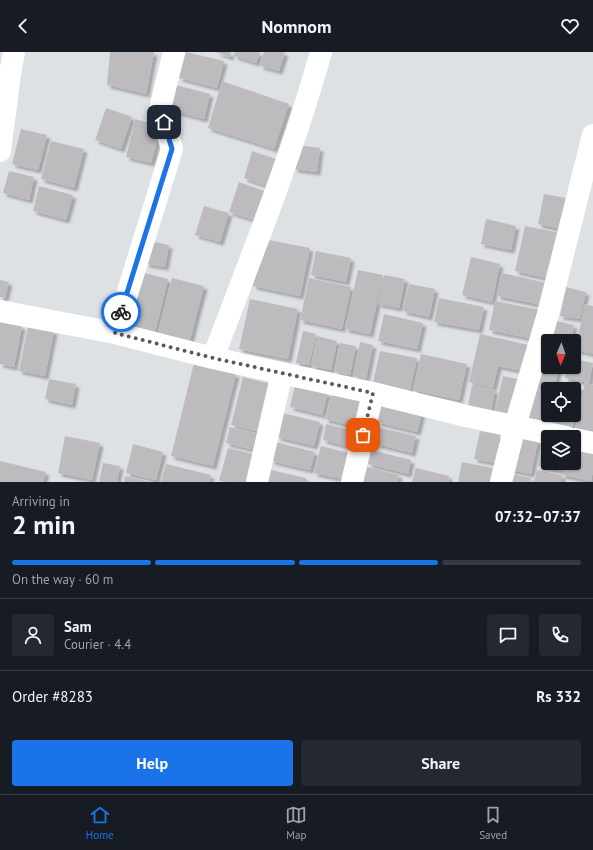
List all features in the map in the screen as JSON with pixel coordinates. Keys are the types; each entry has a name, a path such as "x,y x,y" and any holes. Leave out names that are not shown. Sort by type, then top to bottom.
{"street":[{"path":"0,151 14,52"},
{"path":"115,333 172,149 160,109 174,52"},
{"path":"213,358 275,193 310,91 321,52"},
{"path":"501,482 515,426 589,167 593,135"},
{"path":"0,311 115,333 213,358 541,432"},
{"path":"257,482 282,373"},
{"path":"352,482 373,393"},
{"path":"581,440 593,443"}],"building":[{"path":"110,52 154,52 146,94 107,85"},
{"path":"186,52 224,61 217,88 179,78"},
{"path":"215,52 231,52 230,57"},
{"path":"235,52 260,52 256,63 234,56"},
{"path":"264,52 285,52 279,71 260,66"},
{"path":"161,81 210,94 204,119 155,106"},
{"path":"222,81 289,104 274,149 208,128"},
{"path":"106,108 132,117 121,149 95,140"},
{"path":"135,119 161,126 151,163 126,157"},
{"path":"21,129 47,135 38,170 12,164"},
{"path":"51,141 84,149 74,188 41,179"},
{"path":"297,145 320,148 317,172 294,169"},
{"path":"252,151 279,160 270,187 244,178"},
{"path":"9,171 34,177 29,200 3,193"},
{"path":"239,182 267,192 258,221 229,212"},
{"path":"39,186 73,195 66,220 33,211"},
{"path":"544,194 571,199 565,230 538,224"},
{"path":"204,206 229,213 220,242 195,235"},
{"path":"486,219 516,226 511,250 481,244"},
{"path":"525,226 560,233 550,279 515,271"},
{"path":"263,239 310,248 300,296 253,286"},
{"path":"150,241 169,245 165,267 146,264"},
{"path":"316,251 351,258 346,282 311,275"},
{"path":"471,257 500,264 492,302 462,295"},
{"path":"358,270 383,275 370,334 345,329"},
{"path":"137,271 168,279 155,332 123,323"},
{"path":"502,273 551,284 546,306 497,296"},
{"path":"384,275 405,279 399,308 378,304"},
{"path":"172,278 204,286 189,344 157,336"},
{"path":"309,278 351,287 342,329 300,320"},
{"path":"0,280 9,282 5,298 0,297"},
{"path":"409,284 435,289 429,317 403,311"},
{"path":"566,287 586,292 580,319 560,316"},
{"path":"439,298 484,307 479,330 434,322"},
{"path":"250,299 298,309 288,359 239,349"},
{"path":"495,301 540,310 534,339 489,330"},
{"path":"585,304 593,306 593,354 581,351 581,334 578,334"},
{"path":"384,314 423,323 417,349 378,341"},
{"path":"556,321 574,325 572,334 553,334"},
{"path":"0,322 22,326 14,367 0,364"},
{"path":"28,326 54,331 45,376 19,371"},
{"path":"303,331 316,334 309,365 296,363"},
{"path":"480,334 533,346 527,372 498,366 493,388 469,382"},
{"path":"317,336 337,341 331,370 311,366"},
{"path":"360,342 373,345 366,379 353,376"},
{"path":"340,343 356,346 350,375 334,372"},
{"path":"380,351 417,358 410,390 373,382"},
{"path":"541,352 541,374 557,374 556,382 541,382 541,422 547,422 547,424 527,419"},
{"path":"421,354 467,364 459,400 413,390"},
{"path":"581,360 593,363 589,383 565,378 566,374 581,374"},
{"path":"194,363 236,374 213,466 171,456"},
{"path":"503,376 522,380 514,416 495,412"},
{"path":"243,377 276,385 264,433 231,425"},
{"path":"49,379 76,384 72,405 45,399"},
{"path":"585,383 593,385 593,434 581,431 581,430 575,430 577,422 581,422 581,402"},
{"path":"295,385 328,393 322,415 290,407"},
{"path":"472,385 495,390 491,411 468,406"},
{"path":"333,389 367,397 359,428 325,419"},
{"path":"382,403 422,413 417,432 377,422"},
{"path":"283,413 320,422 314,446 277,437"},
{"path":"552,422 574,422 572,430 551,425"},
{"path":"326,424 359,432 355,448 323,440"},
{"path":"230,427 262,435 259,451 226,443"},
{"path":"380,428 416,436 412,453 376,444"},
{"path":"480,431 500,435 495,463 474,459"},
{"path":"65,436 100,443 92,480 58,473"},
{"path":"517,436 538,440 531,474 510,470"},
{"path":"275,442 315,452 310,470 271,461"},
{"path":"133,444 163,452 156,480 126,473"},
{"path":"321,446 353,454 347,480 314,473"},
{"path":"228,448 257,455 250,482 219,481"},
{"path":"581,448 593,451 593,470 591,481 562,475 563,470 581,470"},
{"path":"371,450 411,460 408,474 368,464"},
{"path":"541,452 541,467 538,466"},
{"path":"0,461 46,472 43,482 0,482"},
{"path":"462,462 497,469 495,482 458,482"},
{"path":"103,463 120,466 117,482 99,482"},
{"path":"166,464 211,475 209,482 161,482"},
{"path":"367,467 399,475 397,482 363,482"},
{"path":"416,468 449,476 448,482 412,482"},
{"path":"271,470 306,478 306,482 268,482"},
{"path":"537,470 562,475 561,482 534,482"},
{"path":"506,473 531,478 530,482 504,482"},
{"path":"125,476 147,481 147,482 124,482"}],"way so far":[{"path":"121,312 115,333 213,358 373,393 363,435"}],"route":[{"path":"121,312 172,149 164,122"}]}
